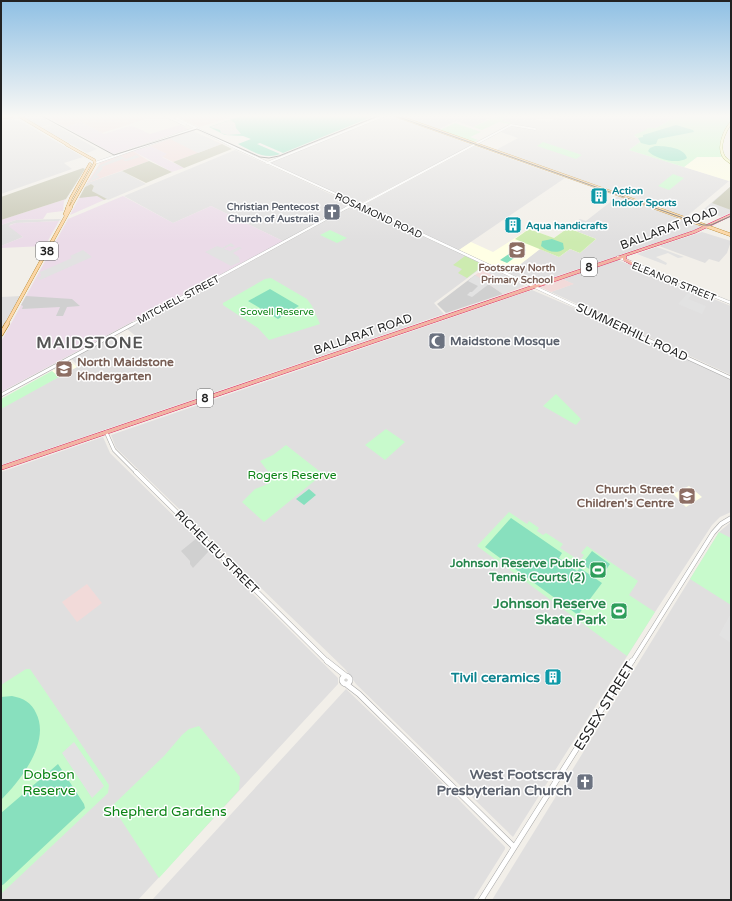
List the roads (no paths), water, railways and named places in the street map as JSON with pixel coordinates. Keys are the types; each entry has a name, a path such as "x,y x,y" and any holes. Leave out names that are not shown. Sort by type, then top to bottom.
{"highway":[{"name":"BALLARAT ROAD","path":"1,468 533,287 708,226 731,215"},
{"path":"625,255 624,259 631,263"}],"main road":[{"path":"88,158 90,164 95,163 94,160 90,158"},
{"path":"515,158 731,235"},
{"name":"38","path":"1,334 95,163"},
{"name":"38","path":"64,219 68,203 90,164"},
{"path":"688,219 715,223"}],"street":[{"path":"95,163 110,158"},
{"name":"ROSAMOND ROAD","path":"256,158 533,287"},
{"path":"267,163 279,158"},
{"path":"359,206 449,158"},
{"name":"MITCHELL STREET","path":"1,395 354,204"},
{"name":"ELEANOR STREET","path":"618,257 731,303"},
{"name":"SUMMERHILL ROAD","path":"533,287 731,378"},
{"name":"RICHELIEU STREET","path":"106,432 114,450 344,678 349,678 348,683 514,848"},
{"name":"ESSEX STREET","path":"481,900 713,533 721,524 731,518"}],"tram line":[{"path":"514,158 703,225 711,225 731,216"}],"place":[{"name":"Action Indoor Sports","path":"599,196"},
{"name":"Christian Pentecost Church of Australia","path":"332,212"},
{"name":"Aqua handicrafts","path":"513,225"},
{"name":"Footscray North Primary School","path":"517,250"},
{"name":"Maidstone Mosque","path":"437,341"},
{"name":"North Maidstone Kindergarten","path":"64,369"},
{"name":"Church Street Children's Centre","path":"687,496"},
{"name":"Johnson Reserve Public Tennis Courts (2)","path":"598,570"},
{"name":"Johnson Reserve Skate Park","path":"619,611"},
{"name":"Tivil ceramics","path":"553,677"},
{"name":"West Footscray Presbyterian Church","path":"585,782"}],"district":[{"name":"MAIDSTONE","path":"90,342"}],"park label":[{"name":"Scovell Reserve","path":"277,311"},
{"name":"Rogers Reserve","path":"292,475"},
{"name":"Dobson Reserve","path":"49,782"},
{"name":"Shepherd Gardens","path":"165,811"}]}
